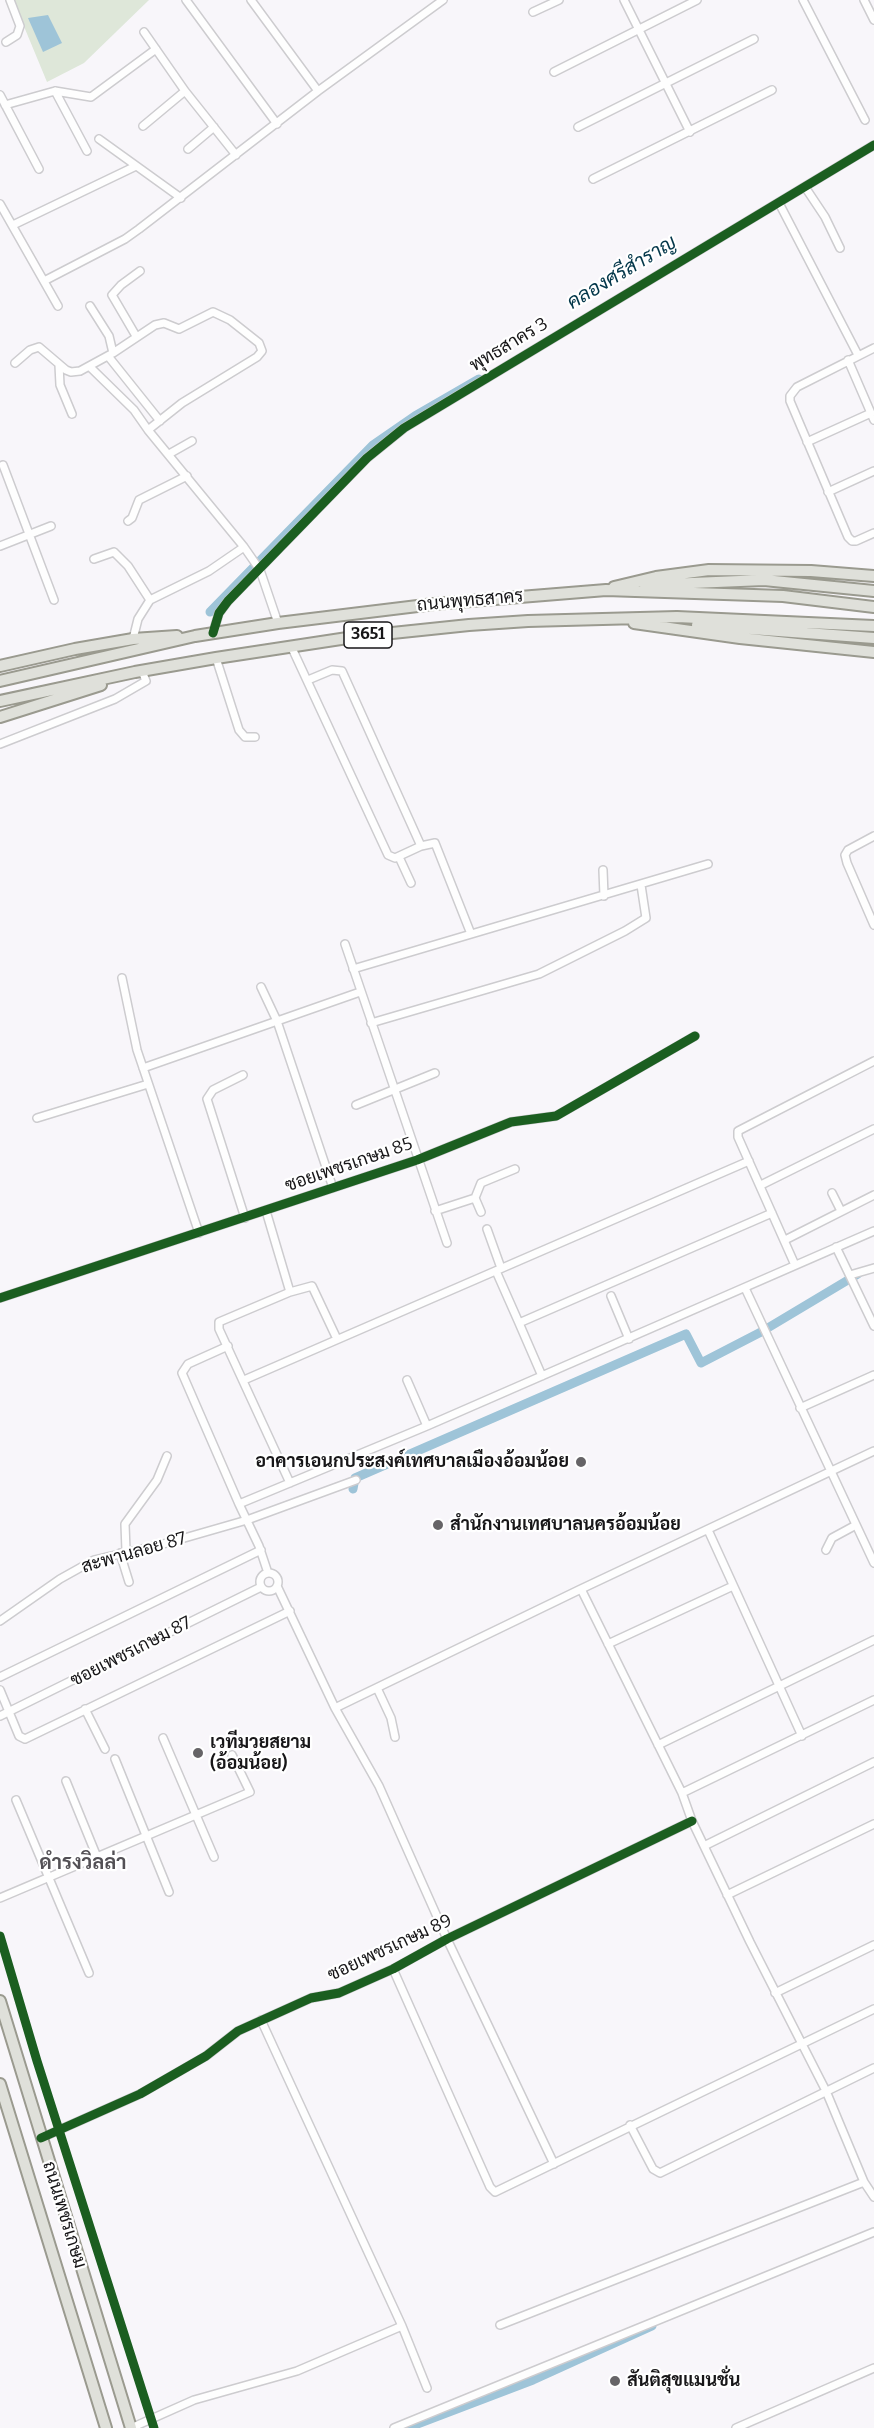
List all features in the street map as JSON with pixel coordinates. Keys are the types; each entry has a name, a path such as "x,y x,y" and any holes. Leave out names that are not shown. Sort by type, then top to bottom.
{"main road":[{"path":"606,590 656,577 709,570 811,571 874,576"},
{"path":"606,590 670,583 764,580 874,591"},
{"name":"ถนนพุทธสาคร","path":"0,681 195,636 278,622 434,604 606,590 783,596 874,607"},
{"name":"ถนนพุทธสาคร","path":"0,701 141,675 216,658 399,631 469,625 604,619 718,618 874,626"},
{"path":"604,619 874,638"},
{"path":"604,619 740,638 874,652"},
{"path":"0,666 75,648 134,639 195,636"},
{"path":"0,717 141,675"},
{"name":"ถนนเพชรเกษม","path":"0,2001 131,2428"},
{"name":"ถนนเพชรเกษม","path":"0,2084 106,2428"}],"street":[{"path":"6,42 17,35 20,26 10,0"},
{"path":"186,0 277,124"},
{"path":"250,0 318,91"},
{"path":"44,281 125,239 318,91 443,0"},
{"path":"624,0 690,132"},
{"path":"554,72 697,0"},
{"path":"803,0 865,120"},
{"path":"864,0 874,20"},
{"path":"533,12 555,1"},
{"path":"144,32 185,91 236,155"},
{"path":"578,127 754,39"},
{"path":"5,105 55,91 91,97 156,49"},
{"path":"593,179 772,90"},
{"path":"55,91 87,151"},
{"path":"143,126 185,91"},
{"path":"0,95 39,169"},
{"path":"188,149 214,127"},
{"path":"99,139 181,198"},
{"name":"พุทธสาคร 3","path":"213,633 219,613 259,569 367,458 404,428 874,145"},
{"path":"13,225 136,166"},
{"path":"805,187 825,217 840,248"},
{"path":"779,203 858,355"},
{"path":"0,204 58,306"},
{"path":"136,336 112,295 140,271"},
{"path":"90,306 109,336 110,354 123,376 160,421"},
{"path":"15,363 30,350 39,347 59,365 71,372 90,367 160,323 179,330 213,312 230,320 259,343 262,351 257,357 182,403 148,430"},
{"path":"874,348 792,391 790,402 848,537 852,541 874,533"},
{"path":"807,442 872,413 848,360"},
{"path":"59,365 60,385 72,414"},
{"path":"90,367 134,410 244,547 259,569 278,622"},
{"path":"115,392 123,376"},
{"path":"169,454 192,441"},
{"path":"3,465 54,600"},
{"path":"828,492 874,471"},
{"path":"129,521 139,500 187,476"},
{"path":"0,546 51,526"},
{"path":"134,639 138,619 150,600 209,571 244,547"},
{"path":"94,559 114,552 128,566 150,600"},
{"path":"291,646 388,855 392,858 399,857 421,846 433,843 437,845 471,934"},
{"path":"216,658 239,730 244,737 255,737"},
{"path":"308,680 332,670 342,671 421,846"},
{"path":"0,744 115,699 141,675"},
{"path":"874,836 848,850 845,855 874,925"},
{"path":"399,857 411,884"},
{"path":"353,969 708,864"},
{"path":"603,870 604,896"},
{"path":"371,1023 538,974 625,931 646,918 641,885"},
{"path":"345,944 447,1243"},
{"path":"122,978 137,1050 198,1233"},
{"path":"261,987 277,1021 333,1188"},
{"path":"143,1068 360,992"},
{"name":"ซอยเพชรเกษม 85","path":"0,1298 417,1160 511,1122 556,1116 695,1036"},
{"path":"795,1265 737,1135 741,1128 874,1061"},
{"path":"356,1105 435,1073"},
{"path":"243,1075 213,1090 207,1100 245,1218"},
{"path":"37,1118 148,1084"},
{"path":"761,1185 874,1129"},
{"path":"244,1380 749,1161"},
{"path":"481,1212 475,1197 481,1183 515,1169"},
{"path":"832,1193 841,1212"},
{"path":"785,1240 874,1195"},
{"path":"435,1211 475,1197"},
{"path":"266,1211 290,1292"},
{"path":"519,1323 772,1213"},
{"path":"487,1229 519,1323 542,1376"},
{"path":"239,1504 427,1426 874,1231"},
{"path":"836,1247 874,1326"},
{"path":"850,1275 874,1268"},
{"path":"290,1483 219,1329 219,1322 308,1286 314,1288 337,1339"},
{"path":"745,1288 874,1563"},
{"path":"611,1296 629,1339"},
{"path":"228,1346 188,1365 182,1373 261,1550 268,1572 277,1577 277,1586 335,1708 379,1786 447,1939 554,2164"},
{"path":"800,1408 874,1375"},
{"path":"407,1380 427,1426"},
{"path":"335,1708 581,1588 874,1451"},
{"path":"129,1582 123,1552 125,1524 157,1480 167,1456"},
{"name":"สะพานลอย 87","path":"0,1621 82,1565 247,1520 356,1480"},
{"path":"826,1550 832,1538 856,1525"},
{"path":"708,1530 802,1736"},
{"path":"0,1677 261,1550"},
{"path":"268,1572 261,1578 261,1587 268,1591 277,1586"},
{"path":"608,1644 733,1586"},
{"name":"ซอยเพชรเกษม 87","path":"0,1716 261,1587"},
{"path":"581,1588 681,1793 727,1895 826,2091 864,2182 874,2196"},
{"path":"0,1690 20,1736 25,1739 290,1611"},
{"path":"658,1745 874,1640"},
{"path":"377,1688 391,1718 395,1737"},
{"path":"681,1793 874,1700"},
{"path":"85,1709 105,1749"},
{"path":"163,1738 214,1857"},
{"path":"0,1898 250,1792 232,1755"},
{"path":"115,1759 169,1892"},
{"path":"704,1846 874,1762"},
{"path":"66,1781 97,1857"},
{"path":"16,1800 89,1973"},
{"name":"ซอยเพชรเกษม 89","path":"41,2138 140,2094 207,2056 238,2031 310,1998 339,1993 393,1969 447,1939 692,1821"},
{"path":"727,1895 874,1824"},
{"path":"775,1993 874,1945"},
{"path":"393,1969 492,2190 495,2192 874,2009"},
{"path":"261,2020 402,2326 427,2388"},
{"path":"630,2125 653,2169 660,2173 874,2068"},
{"path":"500,2325 864,2182"},
{"path":"394,2428 874,2232"},
{"path":"131,2428 194,2400 297,2371 402,2326"},
{"path":"736,2428 874,2368"}],"shaded area":[{"path":"13,0 149,0 84,63 47,82"}],"water":[{"path":"48,15 62,43 43,52 28,18"}],"waterway":[{"name":"คลองศรีสำราญ","path":"210,612 373,445 415,416 479,379"},
{"path":"353,1489 355,1478 686,1334 701,1363 761,1332 858,1274"},
{"path":"407,2428 533,2380 652,2326"}],"cycle path":[{"path":"213,633 219,613 228,601 367,458 404,428 874,145"},
{"path":"0,1298 417,1160 511,1122 556,1116 695,1036"},
{"path":"41,2138 140,2094 206,2056 238,2031 311,1998 339,1993 393,1969 447,1939 692,1821"},
{"path":"0,1936 37,2061 154,2428"}],"place":[{"name":"อาคารเอนกประสงค์เทศบาลเมืองอ้อมน้อย","path":"581,1462"},
{"name":"สำนักงานเทศบาลนครอ้อมน้อย","path":"438,1525"},
{"name":"เวทีมวยสยาม (อ้อมน้อย)","path":"198,1753"},
{"name":"สันติสุขแมนชั่น","path":"615,2381"}],"district":[{"name":"ดำรงวิลล่า","path":"83,1863"}]}
